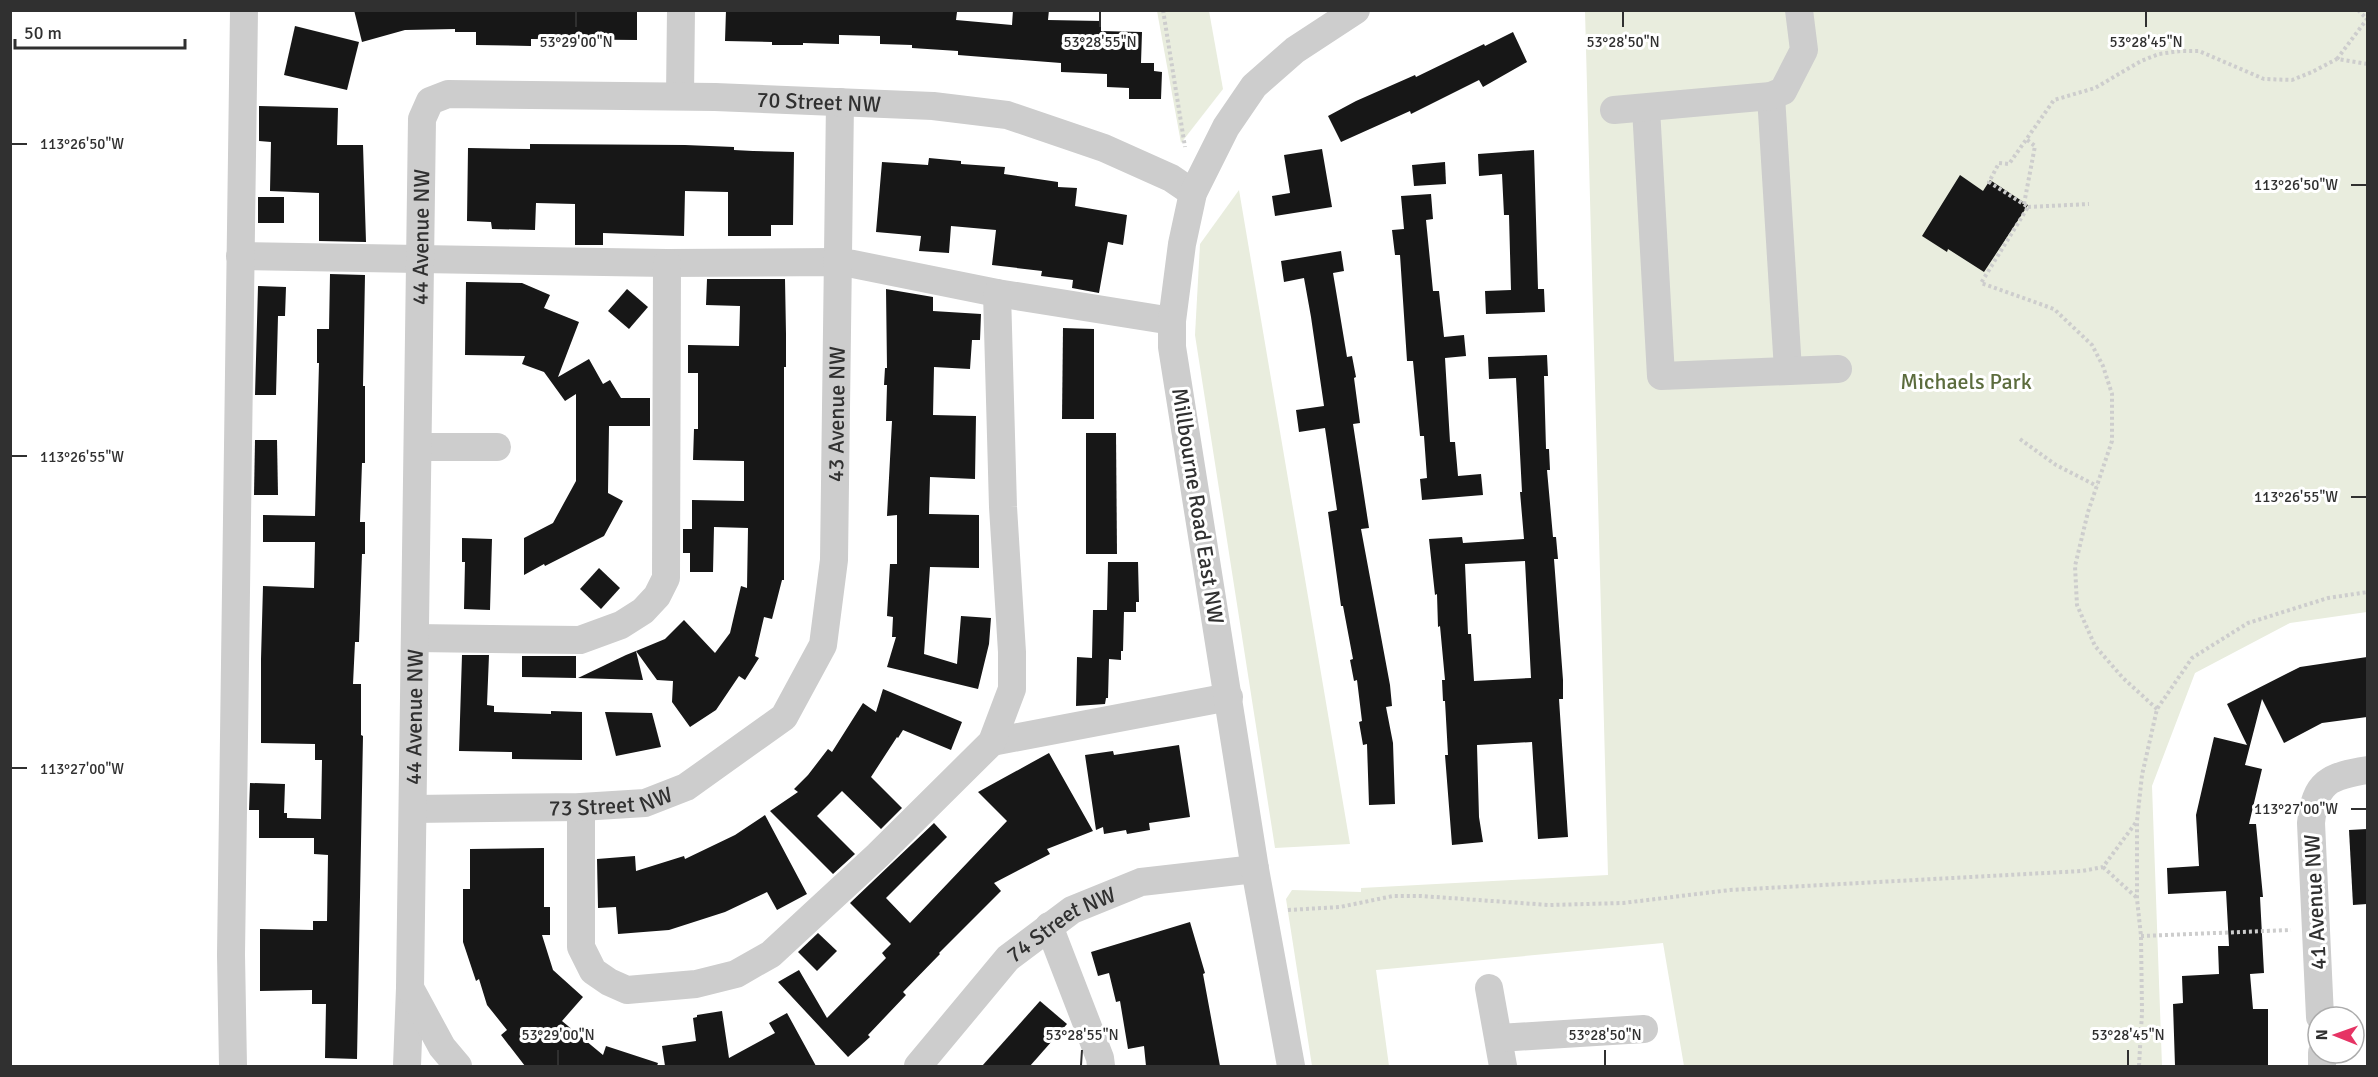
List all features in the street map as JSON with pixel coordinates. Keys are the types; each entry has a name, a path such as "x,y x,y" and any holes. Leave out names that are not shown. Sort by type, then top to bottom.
{"street":[{"path":"233,1066 231,955 244,10"},
{"path":"680,96 681,10"},
{"name":"Millbourne Road East NW","path":"1291,1066 1255,869 1173,347 1172,321 1182,244 1193,193 1226,127 1254,86 1295,50 1356,10"},
{"path":"1614,110 1771,96 1783,91 1804,50 1799,10"},
{"name":"70 Street NW","path":"430,101 448,94 680,96 933,106 1007,115 1104,148 1171,178 1193,193"},
{"path":"1771,96 1788,370"},
{"name":"44 Avenue NW","path":"407,1066 413,809 422,119 430,101"},
{"name":"43 Avenue NW","path":"784,717 823,645 834,560 836,262 840,102"},
{"path":"1646,108 1661,376 1838,369"},
{"path":"240,256 667,263 836,262 997,293 1172,321"},
{"path":"415,638 580,640 621,625 643,611 657,596 666,578 667,263"},
{"path":"581,807 581,947 593,971 627,990 696,984 736,974 771,954 878,855 992,742 1012,689 1012,652 1003,507 997,293"},
{"path":"418,447 497,447"},
{"path":"992,742 1228,698"},
{"name":"73 Street NW","path":"413,809 581,807 645,803 686,787 784,717"},
{"name":"41 Avenue NW","path":"2320,1005 2311,823 2313,802 2320,788 2333,778 2367,770"},
{"name":"74 Street NW","path":"918,1066 1008,958 1072,910 1141,882 1255,869"},
{"path":"1049,926 1100,1058 1101,1066"},
{"name":"44 Avenue NW","path":"410,988 442,1047 459,1066"},
{"path":"1490,988 1503,1066"},
{"path":"1499,1038 1644,1029"}],"path":[{"path":"1163,10 1185,147"},
{"path":"2089,204 2026,206 1989,182 1999,163 2009,164 2054,100 2095,88 2140,61 2159,54 2180,51 2199,51 2264,79 2292,80 2337,59 2367,20 2358,10"},
{"path":"2337,59 2367,64"},
{"path":"2026,139 2035,146 2026,206 1981,283 2054,309 2092,345 2103,366 2112,394 2112,441 2075,566 2077,605 2095,646 2123,678 2157,709"},
{"path":"2020,439 2056,465 2097,486"},
{"path":"2139,1066 2142,1012 2141,936 2137,898 2137,821 2142,775 2157,709 2192,658 2247,623 2328,598 2367,592"},
{"path":"1263,911 1340,907 1393,896 1549,905 1623,903 1730,890 2058,874 2103,867 2137,821"},
{"path":"2103,867 2137,898"},
{"path":"2141,936 2317,929"}],"green space":[{"path":"1157,11 1209,11 1223,89 1181,143"},
{"name":"Michaels Park","path":"1585,11 2367,11 2367,612 2290,623 2195,673 2152,786 2162,1066 1684,1066 1663,943 1376,970 1389,1066 1312,1066 1286,899 1292,890 1361,892 1361,888 1608,875"},
{"path":"1239,190 1350,844 1275,848 1195,335 1200,244"}],"building":[{"path":"354,10 637,10 637,40 531,39 531,46 476,45 476,32 455,32 455,29 405,30 362,42"},
{"path":"726,10 942,10 957,12 956,20 1012,25 1013,10 1049,10 1048,20 1101,21 1101,31 1142,32 1141,63 1154,63 1154,71 1162,72 1161,99 1129,99 1129,88 1107,87 1107,74 1061,72 1061,63 958,55 958,51 912,48 912,45 880,44 880,36 839,35 839,44 772,45 772,42 725,41"},
{"path":"295,26 359,42 347,90 284,75"},
{"path":"1513,32 1527,62 1483,87 1479,80 1411,114 1410,111 1341,142 1328,116 1356,101 1415,75 1416,77"},
{"path":"259,106 338,108 337,145 363,145 366,242 319,241 319,193 270,191 271,142 259,141"},
{"path":"530,144 685,145 734,147 734,150 794,152 793,225 771,225 771,236 728,236 728,192 685,191 684,236 603,233 603,245 575,245 575,204 536,203 535,230 492,229 491,222 467,221 468,148 530,149"},
{"path":"1322,149 1332,207 1275,216 1272,196 1290,193 1284,155"},
{"path":"1534,150 1538,289 1544,289 1545,312 1486,314 1485,291 1511,290 1509,215 1504,215 1502,174 1479,176 1478,154"},
{"path":"929,158 961,161 961,164 1005,167 1004,174 1058,182 1058,187 1077,188 1075,206 1127,215 1123,245 1108,242 1099,293 1072,288 1073,280 1041,276 1042,271 992,265 996,230 951,226 949,253 919,251 921,236 876,232 882,162 928,165"},
{"path":"1445,162 1446,184 1414,186 1412,165"},
{"path":"1960,175 1983,191 1990,180 2028,205 1984,272 1948,249 1947,252 1922,236"},
{"path":"1431,194 1433,219 1426,220 1433,291 1439,291 1444,337 1464,335 1466,356 1445,358 1450,442 1455,442 1458,476 1481,474 1483,495 1422,500 1420,479 1427,478 1424,436 1420,436 1413,361 1407,361 1400,255 1395,255 1392,230 1404,229 1401,196"},
{"path":"258,197 284,197 284,223 258,223"},
{"path":"1341,251 1344,271 1333,273 1347,357 1352,356 1356,377 1354,378 1360,423 1353,424 1369,528 1361,529 1390,685 1392,706 1386,707 1393,743 1395,804 1369,805 1367,744 1363,745 1359,722 1362,721 1357,680 1354,681 1350,660 1353,659 1343,606 1341,606 1328,512 1337,510 1325,428 1299,432 1296,410 1324,406 1311,317 1304,278 1284,282 1281,261"},
{"path":"330,274 365,275 363,386 365,386 365,463 362,463 360,522 365,522 365,554 362,554 359,642 355,642 353,684 361,684 361,735 363,736 357,1059 325,1058 326,1004 312,1004 312,990 260,991 260,929 313,930 313,921 327,921 328,855 314,854 314,838 259,838 259,810 249,810 250,783 285,784 284,813 287,813 287,818 321,819 322,760 315,760 315,744 261,743 263,586 314,588 315,542 263,542 263,515 315,516 319,363 317,363 317,329 329,329"},
{"path":"707,279 785,279 784,580 782,580 772,619 764,617 755,656 759,658 745,680 739,676 716,710 690,727 672,702 673,681 657,680 636,651 665,639 684,620 715,653 730,633 741,586 747,588 748,528 714,527 713,572 690,572 690,553 683,553 683,529 692,529 692,500 744,501 744,461 693,460 694,429 698,429 698,373 688,373 688,345 739,346 740,306 706,305"},
{"path":"466,282 522,283 550,295 544,308 579,322 558,377 589,359 603,384 610,380 621,398 650,398 650,426 609,426 608,493 623,501 604,536 524,575 524,538 553,523 576,481 576,394 565,401 544,372 522,364 525,356 465,355"},
{"path":"258,286 286,287 285,316 278,316 276,395 255,395"},
{"path":"627,289 648,307 629,329 608,311"},
{"path":"886,289 933,297 933,311 981,314 980,340 972,340 970,369 934,367 933,415 976,416 975,479 930,477 929,514 979,515 979,568 930,567 924,654 957,664 961,616 991,618 989,644 978,689 887,667 896,637 892,637 893,617 887,616 890,564 897,564 897,515 887,516 892,421 886,421 887,385 884,385 885,368 887,368"},
{"path":"1063,328 1094,329 1094,419 1062,419"},
{"path":"1547,355 1548,376 1544,376 1546,449 1549,449 1550,470 1547,470 1553,537 1556,537 1558,559 1554,559 1563,680 1563,699 1559,699 1568,837 1538,839 1532,742 1477,745 1479,817 1483,842 1452,845 1445,755 1448,755 1442,680 1445,680 1429,539 1462,537 1463,543 1524,539 1516,378 1489,379 1488,357","holes":["1525,561 1531,678 1474,681 1471,634 1468,634 1465,564"]},
{"path":"1086,433 1116,433 1117,554 1086,554"},
{"path":"255,440 277,440 278,495 254,495"},
{"path":"462,538 492,539 490,610 464,609 465,562 462,562"},
{"path":"1108,562 1138,562 1139,602 1136,602 1136,612 1124,612 1123,651 1121,651 1121,660 1109,659 1108,698 1105,704 1076,706 1077,657 1092,658 1093,610 1107,610"},
{"path":"599,568 620,588 601,609 580,589"},
{"path":"636,651 643,680 578,678 626,655"},
{"path":"462,655 489,655 487,705 494,706 494,712 551,714 551,711 582,712 582,760 512,759 512,752 459,751"},
{"path":"522,656 576,656 576,678 522,677"},
{"path":"2367,657 2367,717 2322,723 2284,743 2262,699 2245,765 2262,769 2249,824 2256,824 2263,897 2260,897 2264,973 2250,974 2253,1009 2268,1009 2268,1066 2175,1066 2173,1004 2183,1003 2182,976 2219,974 2218,946 2229,946 2226,891 2168,894 2167,868 2199,866 2196,815 2214,737 2247,745 2227,704 2300,667"},
{"path":"883,689 962,722 951,750 903,730 897,737 871,777 902,808 881,829 842,791 817,816 855,854 833,874 770,811 798,792 794,789 828,749 832,752 863,703 876,712"},
{"path":"605,712 652,713 661,747 616,756"},
{"path":"1179,745 1190,817 1149,823 1150,830 1127,834 1126,830 1104,834 1103,827 1096,830 1085,755 1113,751 1114,755"},
{"path":"1049,753 1093,831 1047,849 1050,854 994,883 1001,891 903,992 906,995 868,1035 870,1037 848,1057 778,982 799,970 827,1018 886,958 882,953 891,944 850,903 934,823 947,837 886,898 910,923 1007,821 978,792"},
{"path":"765,815 807,894 777,910 767,892 725,912 669,930 618,934 616,907 598,908 597,859 635,856 636,871 684,856 685,859 735,835"},
{"path":"2367,829 2367,904 2353,905 2349,830"},
{"path":"544,848 544,907 550,907 550,935 542,935 553,970 583,997 562,1021 603,1055 606,1046 658,1063 657,1066 525,1066 501,1035 507,1030 487,1005 463,942 463,889 470,889 470,849"},
{"path":"1190,922 1205,973 1203,974 1220,1066 1146,1066 1144,1046 1128,1049 1120,1001 1116,1002 1109,973 1098,976 1091,952"},
{"path":"818,933 837,951 817,971 798,952"},
{"path":"1040,1001 1067,1024 1030,1066 982,1066"},
{"path":"722,1011 729,1058 775,1033 769,1023 787,1013 816,1066 665,1066 662,1046 696,1041 693,1018 697,1015"}]}
